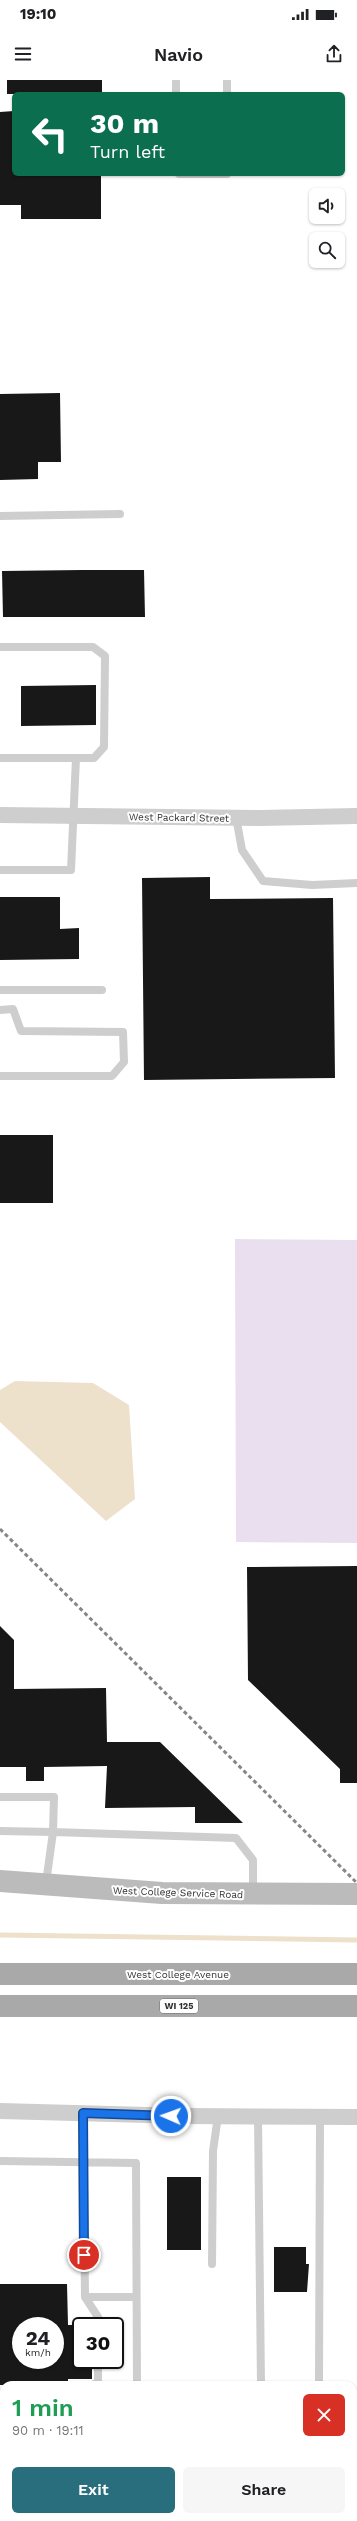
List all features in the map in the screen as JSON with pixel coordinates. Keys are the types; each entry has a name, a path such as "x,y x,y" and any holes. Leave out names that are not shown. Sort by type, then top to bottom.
{"main road":[{"name":"West College Avenue","path":"0,1974 357,1974"},
{"name":"WI 125","path":"0,2006 357,2006"}],"street":[{"name":"West Packard Street","path":"0,815 236,818 357,816"},
{"name":"West College Service Road","path":"0,1881 162,1893 253,1895 357,1894"},
{"path":"0,2111 258,2117 357,2117"}],"lane":[{"path":"176,80 176,92"},
{"path":"226,80 227,92"},
{"path":"0,516 120,514"},
{"path":"0,647 93,647 105,656 104,747 94,758 0,758"},
{"path":"0,870 71,870 76,758"},
{"path":"236,818 242,850 263,881 312,885 357,883"},
{"path":"0,990 102,990"},
{"path":"0,1010 13,1009 21,1032 123,1032 124,1062 112,1076 0,1076"},
{"path":"0,1797 54,1797 53,1832 46,1884"},
{"path":"0,1831 236,1838 253,1860 253,1895"},
{"path":"83,2113 85,2297 98,2317"},
{"path":"212,2264 213,2151 218,2116"},
{"path":"258,2117 261,2381"},
{"path":"319,2381 320,2117"},
{"path":"0,2161 136,2164 137,2381"},
{"path":"85,2297 136,2297"},
{"path":"98,2369 98,2381"}],"shaded area":[{"path":"235,1239 357,1240 357,1543 236,1542"},
{"path":"15,1381 93,1383 129,1405 135,1499 106,1521 0,1422 0,1390"}],"building":[{"path":"7,80 102,80 102,92 12,92 12,94 7,94"},
{"path":"12,111 12,176 101,176 101,219 21,219 21,205 0,205 0,112"},
{"path":"60,393 61,462 38,462 38,479 0,480 0,394"},
{"path":"144,570 145,617 3,617 2,571"},
{"path":"96,685 96,725 21,726 21,686"},
{"path":"210,877 210,899 333,898 335,1078 144,1080 142,878"},
{"path":"0,897 60,897 60,929 79,928 79,959 0,960"},
{"path":"0,1135 53,1135 53,1203 0,1203"},
{"path":"357,1566 357,1783 340,1783 340,1769 248,1680 247,1567"},
{"path":"0,1626 14,1640 14,1689 106,1688 107,1742 160,1742 243,1823 195,1823 195,1807 105,1808 107,1766 44,1767 44,1781 26,1781 26,1767 0,1767"},
{"path":"167,2177 201,2177 201,2250 167,2250"},
{"path":"274,2247 306,2247 306,2264 309,2264 307,2292 274,2292"},
{"path":"0,2284 67,2284 68,2325 72,2325 72,2369 92,2369 92,2379 68,2379 68,2381 0,2381"}],"waterway":[{"path":"0,1935 357,1940"}],"railway":[{"path":"0,1529 357,1883"}],"route":[{"path":"84,2255 83,2113 171,2116"}]}
